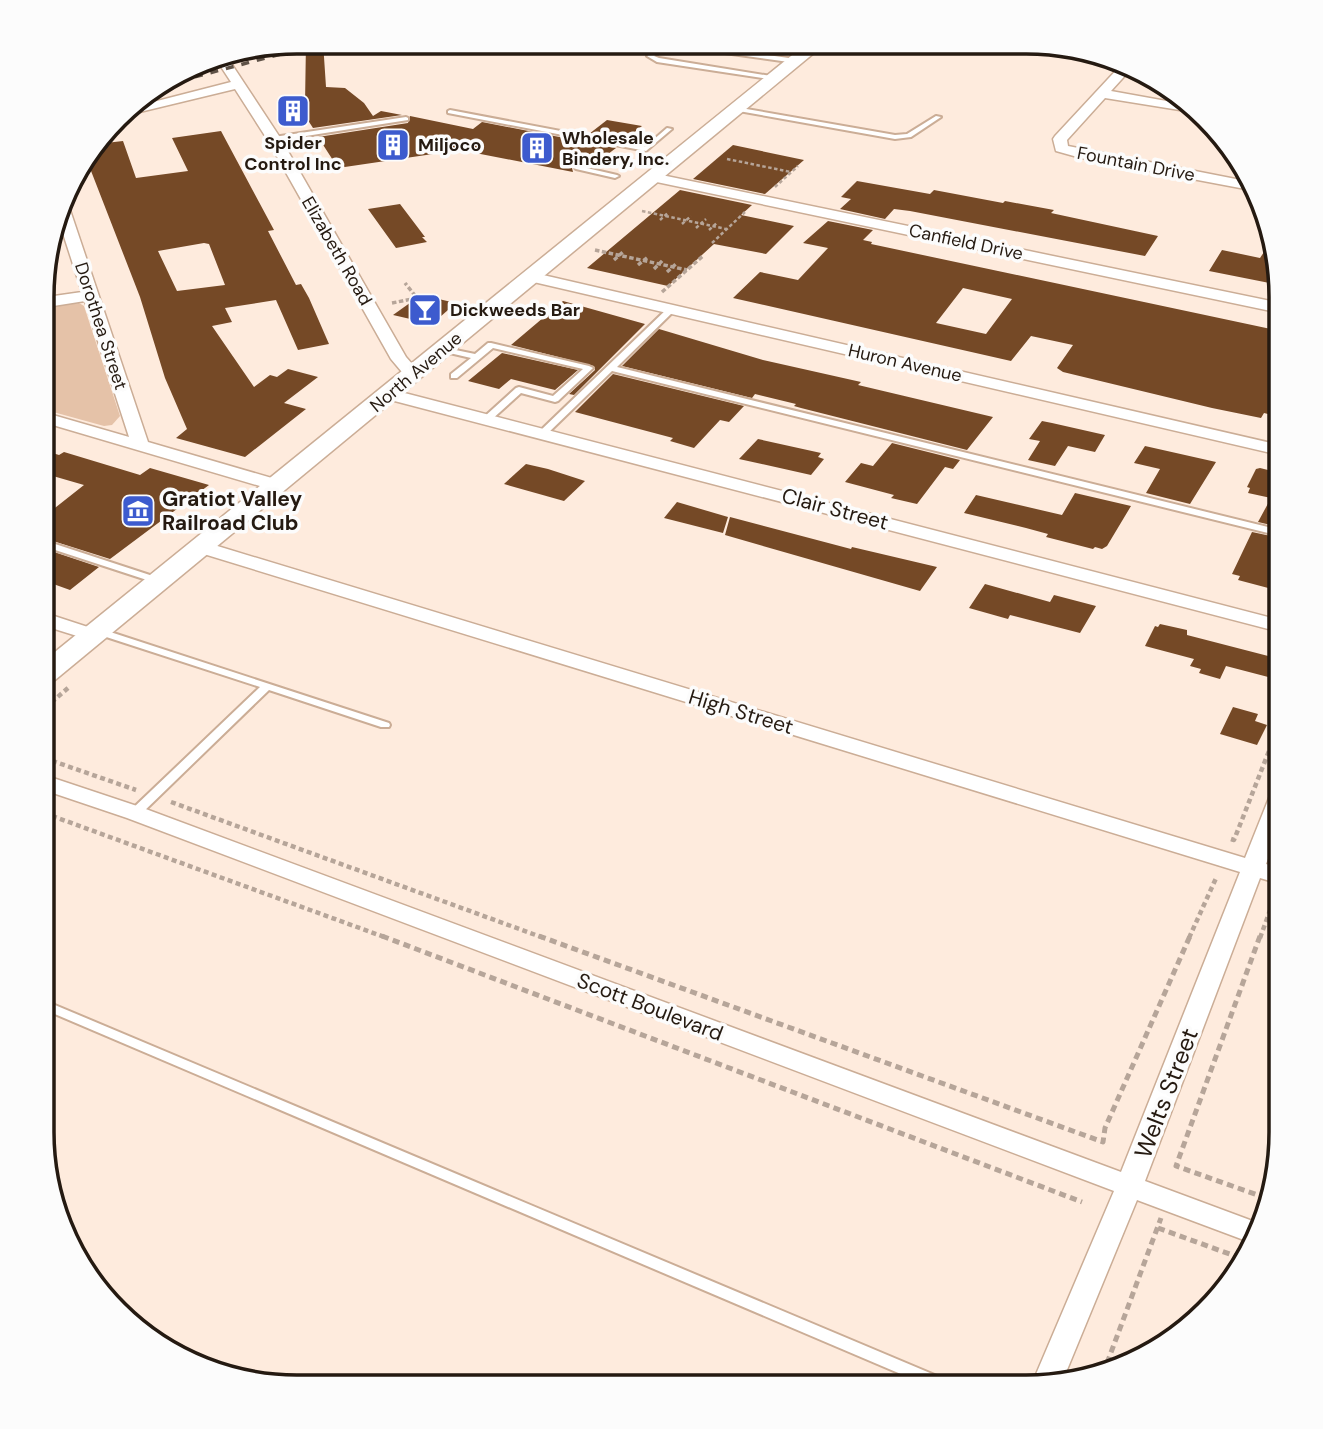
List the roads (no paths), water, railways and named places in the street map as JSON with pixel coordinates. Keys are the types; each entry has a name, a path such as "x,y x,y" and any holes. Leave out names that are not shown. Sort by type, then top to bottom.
{"main road":[{"name":"North Avenue","path":"54,666 804,54"}],"street":[{"name":"Elizabeth Road","path":"227,65 274,139 399,359 413,374"},
{"path":"1121,74 1104,94 1177,107"},
{"path":"144,108 240,84"},
{"name":"Fountain Drive","path":"1104,94 1059,139 1061,148 1241,184"},
{"name":"Canfield Drive","path":"652,177 1268,305"},
{"name":"Dorothea Street","path":"67,221 140,445"},
{"name":"Huron Avenue","path":"530,277 1268,447"},
{"path":"54,301 92,295"},
{"name":"Clair Street","path":"389,394 1268,623"},
{"path":"54,420 276,485"},
{"name":"High Street","path":"201,547 1253,868 1268,878"},
{"path":"54,622 95,633"},
{"name":"Scott Boulevard","path":"55,786 135,813 1247,1230"},
{"name":"Welts Street","path":"1052,1373 1129,1187 1268,829"}],"lane":[{"path":"748,54 796,61"},
{"path":"652,55 650,56 657,60 775,78"},
{"path":"736,108 895,137 909,136 938,117"},
{"path":"450,112 646,149 669,129"},
{"path":"274,139 406,119"},
{"path":"578,168 615,176"},
{"path":"543,433 672,309"},
{"path":"454,376 491,345 589,368 555,399 519,390 487,419"},
{"path":"444,349 477,357"},
{"path":"611,368 1268,530"},
{"path":"54,547 159,581"},
{"path":"95,633 385,725"},
{"path":"135,813 266,687"},
{"path":"55,1009 913,1374"}],"railway":[{"path":"196,76 273,56"}],"place":[{"name":"Spider Control Inc","path":"293,111"},
{"name":"Miljoco","path":"393,145"},
{"name":"Wholesale Bindery, Inc.","path":"537,148"},
{"name":"Dickweeds Bar","path":"425,310"},
{"name":"Gratiot Valley Railroad Club","path":"138,511"}]}
